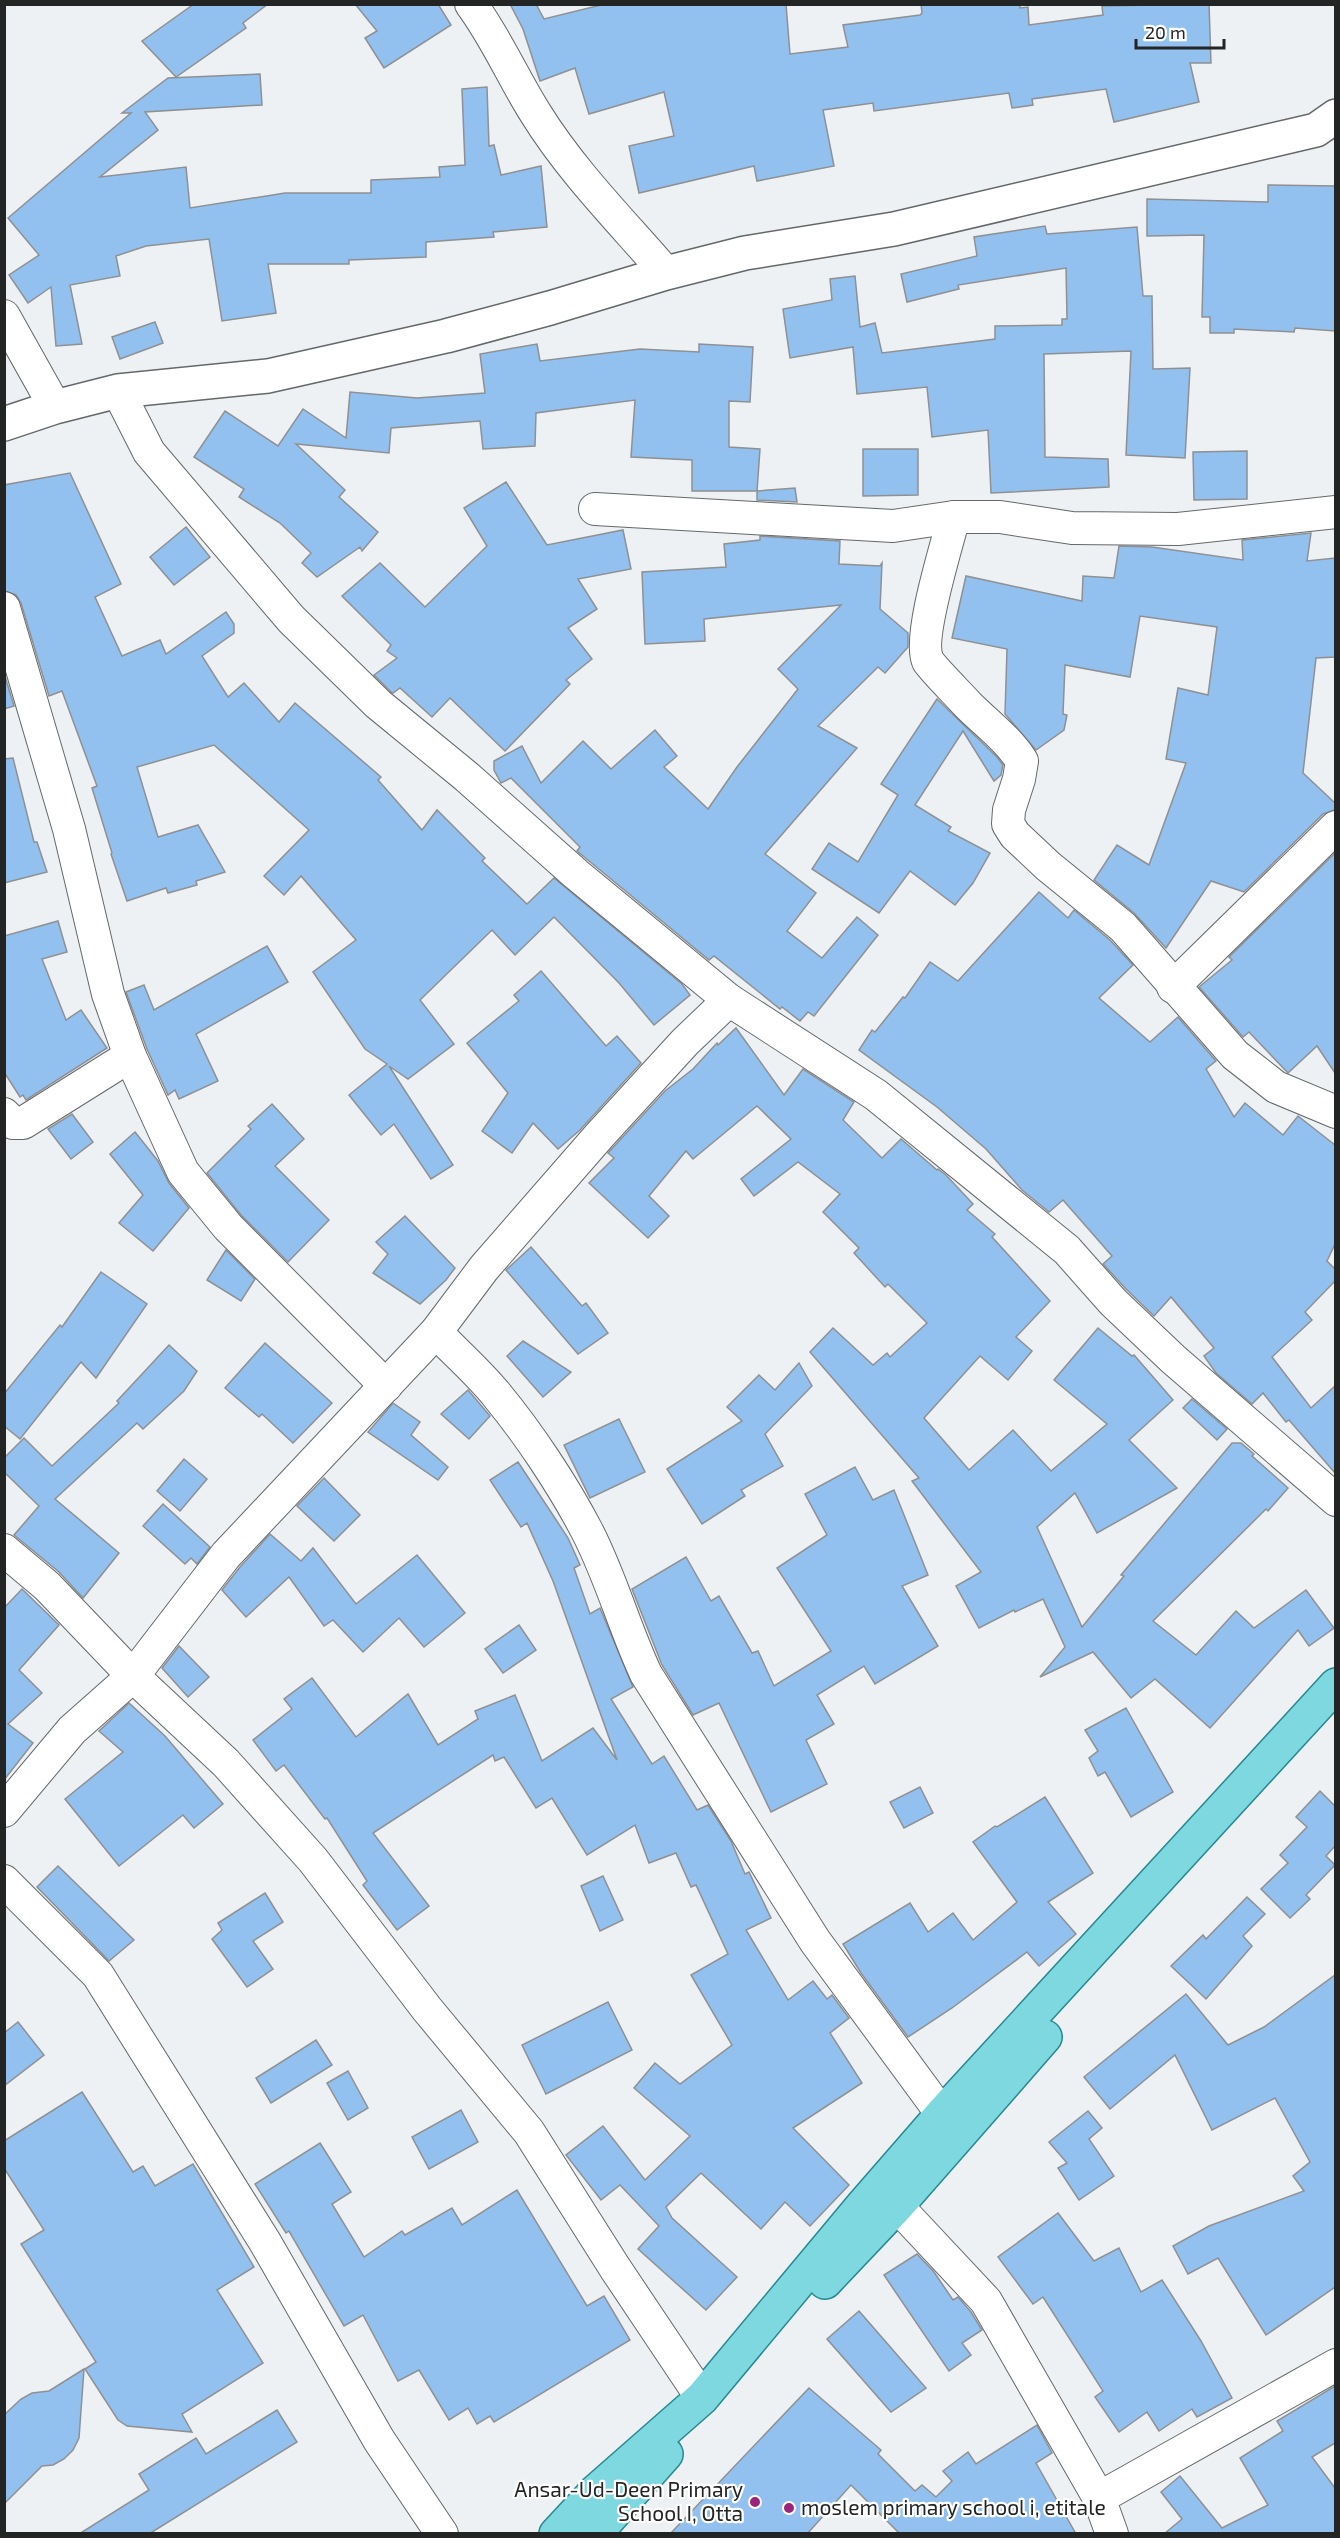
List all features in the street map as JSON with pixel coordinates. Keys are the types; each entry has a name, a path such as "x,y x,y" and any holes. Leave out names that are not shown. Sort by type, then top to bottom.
{"main road":[{"path":"556,2534 595,2492 702,2398 942,2114 1335,1685"},
{"path":"595,2534 752,2360 897,2206 1071,2007 1335,1717"}],"street":[{"path":"471,4 485,24 536,115 575,168 666,273"},
{"path":"4,424 56,407 118,391 268,376 446,336 666,273 745,253 894,229 1329,128"},
{"path":"4,316 56,407"},
{"path":"118,391 149,452 291,619 378,704 729,1000 876,1095 1067,1250 1113,1302 1173,1359 1335,1500"},
{"path":"595,509 893,526 954,517 1000,517 1072,528 1178,529 1335,512"},
{"path":"954,517 930,611 926,644 928,660 1023,761 1008,810 1008,824 1015,835 1048,866 1123,927 1173,987 1235,1055 1276,1087 1335,1112"},
{"path":"4,608 69,829 108,994 130,1056 183,1172 228,1227 386,1386"},
{"path":"1173,987 1335,827"},
{"path":"4,1811 72,1730 133,1676 226,1555 436,1332 484,1268 599,1136 685,1042 729,1000"},
{"path":"4,1114 13,1123 23,1123 130,1056"},
{"path":"436,1332 495,1393 531,1440 587,1531 619,1603 631,1642 646,1674 814,1941 942,2114"},
{"path":"4,1550 47,1586 133,1676 226,1763 313,1860 427,2009 529,2132 615,2268 702,2398"},
{"path":"4,1881 98,1974 265,2242 379,2440 442,2534"},
{"path":"897,2206 986,2301 1100,2498 1112,2534"},
{"path":"1100,2498 1335,2365"}],"building":[{"path":"194,4 268,4 243,23 246,28 176,77 142,41"},
{"path":"355,4 438,4 451,25 384,68 365,38 377,31"},
{"path":"510,4 536,4 544,19 605,4 786,4 790,54 848,47 843,25 920,15 922,13 921,4 1020,4 1020,8 1028,7 1029,25 1103,15 1102,6 1209,4 1211,63 1190,63 1199,102 1114,122 1106,89 1032,99 1033,105 1012,108 1009,93 874,111 873,103 823,110 834,166 757,181 754,166 639,193 629,146 674,136 664,92 589,114 575,68 540,81 523,29"},
{"path":"260,74 262,105 145,112 158,130 100,177 186,167 190,208 285,193 371,193 371,180 440,177 439,167 465,165 462,89 487,87 489,146 494,145 501,175 541,166 547,227 493,232 494,237 426,242 426,257 349,260 349,264 268,264 276,313 222,321 209,239 146,246 116,256 120,276 70,285 82,344 56,346 51,287 28,303 9,275 39,255 8,218 131,113 122,113 168,78"},
{"path":"1268,185 1335,186 1335,331 1295,328 1294,332 1234,329 1234,333 1210,333 1210,317 1202,317 1204,235 1147,236 1147,199 1268,202"},
{"path":"1045,226 1047,234 1137,227 1143,296 1152,296 1153,369 1190,368 1185,458 1126,455 1131,351 1044,354 1045,457 1108,459 1109,487 991,493 988,430 932,437 927,387 857,394 853,347 790,358 783,309 832,300 830,279 855,276 860,327 875,323 882,353 995,339 995,326 1062,325 1062,319 1067,319 1066,268 958,285 959,289 907,302 901,274 977,256 974,237"},
{"path":"155,322 163,343 120,359 112,337"},
{"path":"537,344 540,361 640,349 699,352 699,344 753,347 750,402 729,401 729,447 760,449 757,491 692,491 692,460 631,457 635,400 536,413 535,446 483,449 480,421 391,428 389,453 296,444 345,490 339,497 378,532 362,551 360,547 317,577 302,563 311,553 280,523 239,497 244,489 194,457 225,411 278,446 303,409 346,438 350,392 417,398 485,393 480,354"},
{"path":"863,449 918,449 918,495 863,496"},
{"path":"1247,451 1247,499 1194,500 1193,452"},
{"path":"70,473 121,584 95,597 122,656 160,640 166,654 226,612 234,624 234,633 202,656 228,697 244,683 279,722 295,703 381,777 378,780 422,830 437,810 485,858 482,861 527,904 554,878 682,984 690,995 654,1025 619,983 554,917 515,955 492,930 420,1000 454,1044 408,1079 389,1066 453,1165 431,1179 394,1124 381,1135 349,1095 387,1064 365,1049 313,972 356,940 301,876 284,895 264,876 309,830 214,745 137,767 158,837 198,825 225,872 196,881 197,885 168,893 166,888 127,901 92,788 97,786 62,691 49,696 21,603 16,595 4,591 4,485"},
{"path":"506,482 547,545 623,530 631,569 578,579 597,609 568,628 592,659 566,680 570,684 505,751 450,698 432,717 400,688 393,693 390,691 374,675 397,658 387,651 391,645 342,596 380,563 425,607 487,546 464,508"},
{"path":"795,488 797,502 757,500 757,491"},
{"path":"186,527 210,557 174,585 150,557"},
{"path":"1311,533 1307,561 1335,558 1335,657 1316,658 1303,773 1335,803 1335,810 1323,814 1244,892 1211,881 1166,948 1134,913 1094,880 1117,845 1149,865 1186,763 1166,759 1178,688 1208,695 1217,627 1140,616 1130,677 1065,665 1063,714 1067,715 1064,730 1036,750 1005,714 1007,649 952,638 966,576 1082,601 1083,576 1114,578 1119,546 1152,547 1243,560 1242,540"},
{"path":"760,536 840,541 839,564 880,566 882,563 880,609 908,633 908,647 885,673 878,667 818,726 857,748 765,854 816,893 787,931 822,958 857,917 878,935 814,1016 808,1012 800,1021 782,1007 780,1009 714,956 709,960 577,851 580,847 511,778 501,783 494,770 494,761 522,746 541,783 583,741 611,769 655,730 677,756 664,767 708,809 737,767 798,689 778,669 841,605 704,619 705,641 645,644 642,572 726,567 724,544 760,540"},
{"path":"4,673 14,706 4,709"},
{"path":"937,699 997,757 1003,765 1001,775 994,781 963,731 915,805 951,827 948,831 990,853 973,883 955,905 910,871 879,913 812,869 829,843 858,862 898,795 881,784"},
{"path":"13,758 34,842 37,842 47,872 4,883 4,759"},
{"path":"1335,853 1335,1073 1317,1046 1288,1073 1249,1032 1243,1037 1199,987 1232,960 1229,957"},
{"path":"1039,892 1068,918 1074,910 1110,940 1133,965 1099,998 1150,1042 1178,1017 1216,1061 1206,1069 1234,1117 1245,1103 1283,1135 1298,1116 1335,1145 1335,1244 1327,1261 1335,1269 1335,1281 1305,1312 1312,1320 1272,1357 1311,1408 1335,1386 1335,1473 1289,1420 1286,1422 1263,1393 1252,1404 1216,1373 1204,1356 1214,1348 1171,1297 1154,1316 1126,1289 1103,1264 1112,1256 1063,1200 1049,1212 1022,1190 986,1149 937,1107 859,1050 872,1030 875,1032 903,997 905,998 930,962 958,981"},
{"path":"58,921 67,952 42,959 66,1020 81,1010 107,1048 26,1100 23,1095 20,1097 4,1072 4,936"},
{"path":"267,946 288,982 196,1034 218,1081 179,1099 175,1090 168,1095 147,1049 126,992 144,985 154,1010"},
{"path":"541,971 606,1046 617,1036 641,1063 580,1130 558,1149 533,1123 512,1153 482,1131 508,1093 467,1043 519,1001 514,995"},
{"path":"736,1028 784,1095 803,1069 854,1102 843,1120 882,1158 901,1139 946,1175 973,1204 967,1210 995,1234 992,1237 1050,1301 1016,1337 1032,1351 1008,1380 980,1356 924,1418 969,1470 1013,1430 1051,1471 1107,1424 1054,1380 1098,1328 1132,1356 1134,1355 1173,1400 1129,1440 1177,1488 1097,1533 1075,1493 1037,1527 1082,1627 1124,1576 1121,1575 1232,1443 1241,1443 1288,1488 1268,1511 1266,1509 1153,1621 1196,1655 1236,1611 1254,1628 1306,1590 1334,1628 1309,1646 1298,1630 1210,1728 1155,1679 1131,1698 1093,1652 1040,1677 1065,1647 1043,1599 1015,1612 1014,1610 979,1628 956,1586 981,1572 912,1481 919,1478 810,1352 833,1328 873,1365 887,1353 890,1357 927,1323 888,1284 885,1287 854,1253 859,1248 823,1212 840,1194 798,1162 754,1196 741,1179 791,1139 757,1106 693,1159 686,1151 649,1196 669,1216 648,1238 589,1183 614,1158 608,1153 665,1091 693,1069 717,1043 718,1045"},
{"path":"272,1104 304,1139 275,1166 329,1220 288,1262 241,1215 207,1173 251,1129 248,1126"},
{"path":"72,1114 93,1142 71,1159 48,1129"},
{"path":"135,1132 158,1161 169,1183 189,1208 153,1251 119,1223 143,1195 110,1154"},
{"path":"405,1216 455,1268 446,1280 420,1304 373,1273 388,1254 376,1242"},
{"path":"531,1247 582,1306 586,1303 608,1333 578,1354 506,1270"},
{"path":"226,1250 255,1279 241,1301 207,1280"},
{"path":"101,1272 147,1304 96,1378 81,1362 20,1439 4,1426 4,1394 60,1325 62,1327"},
{"path":"523,1341 571,1372 543,1397 507,1356"},
{"path":"265,1343 332,1403 293,1443 262,1414 259,1417 225,1388"},
{"path":"169,1345 197,1371 184,1391 143,1429 137,1423 55,1499 119,1553 83,1598 59,1572 14,1535 39,1506 4,1472 4,1458 24,1438 52,1466 119,1403 117,1401"},
{"path":"799,1363 812,1386 765,1434 783,1466 741,1490 745,1496 702,1524 667,1469 742,1421 727,1407 759,1375 775,1390"},
{"path":"468,1390 490,1416 469,1439 441,1414"},
{"path":"1192,1399 1227,1429 1217,1440 1183,1408"},
{"path":"393,1403 420,1422 411,1435 448,1467 438,1480 368,1432"},
{"path":"619,1419 645,1472 590,1498 564,1445"},
{"path":"184,1459 207,1479 180,1511 157,1491"},
{"path":"518,1462 568,1538 580,1565 574,1568 590,1614 600,1608 633,1687 611,1699 652,1764 664,1756 697,1810 708,1805 731,1841 745,1874 749,1872 771,1918 746,1930 788,2000 813,1981 827,1999 832,1995 849,2018 830,2033 862,2083 793,2128 849,2185 810,2226 785,2202 761,2229 701,2173 666,2207 672,2218 737,2277 706,2310 638,2249 659,2226 620,2185 601,2200 566,2155 603,2126 645,2180 690,2136 634,2088 655,2063 680,2084 732,2045 691,1975 728,1954 696,1885 691,1887 676,1853 649,1863 635,1825 587,1855 552,1798 536,1808 504,1757 495,1761 493,1755 373,1833 429,1906 397,1930 363,1885 367,1881 327,1818 325,1819 284,1765 276,1771 253,1740 292,1709 284,1699 312,1678 356,1737 408,1694 438,1745 478,1719 475,1711 515,1695 542,1761 593,1728 617,1760 553,1581 527,1523 521,1527 490,1480"},
{"path":"855,1467 873,1500 894,1490 928,1575 902,1586 938,1646 875,1684 864,1666 817,1695 834,1724 806,1740 827,1784 771,1812 719,1703 693,1715 662,1665 632,1589 686,1557 711,1601 719,1596 752,1653 758,1651 774,1686 831,1651 777,1568 827,1535 805,1494"},
{"path":"324,1478 360,1515 334,1541 297,1506"},
{"path":"163,1504 210,1547 197,1564 191,1558 185,1564 143,1526"},
{"path":"270,1534 301,1561 313,1548 356,1604 417,1555 465,1613 424,1647 399,1618 363,1652 333,1620 324,1626 289,1577 246,1617 222,1590"},
{"path":"22,1589 59,1625 19,1670 42,1693 8,1724 33,1743 4,1780 4,1608"},
{"path":"519,1625 536,1650 503,1673 485,1649"},
{"path":"179,1646 209,1677 188,1697 162,1668"},
{"path":"129,1703 165,1736 223,1804 194,1828 183,1815 119,1866 65,1799 123,1752 99,1731"},
{"path":"1126,1708 1173,1792 1131,1817 1105,1772 1098,1776 1089,1758 1098,1751 1085,1730"},
{"path":"920,1787 933,1813 904,1828 890,1802"},
{"path":"1320,1791 1335,1806 1335,1846 1326,1856 1335,1865 1306,1895 1310,1899 1290,1918 1261,1889 1288,1863 1280,1855 1307,1827 1296,1817"},
{"path":"1045,1797 1093,1873 1048,1902 1076,1934 1039,1966 1027,1952 952,2008 908,2037 861,1973 843,1944 910,1903 928,1932 953,1913 973,1940 1017,1902 973,1842 995,1826 997,1827"},
{"path":"58,1866 134,1940 109,1961 37,1887"},
{"path":"603,1876 623,1920 600,1931 581,1886"},
{"path":"265,1893 283,1922 253,1941 273,1969 247,1987 212,1939 222,1930 218,1923"},
{"path":"1247,1897 1265,1914 1243,1936 1252,1946 1206,1999 1171,1966 1203,1935 1206,1939"},
{"path":"1335,1975 1335,2287 1266,2335 1218,2258 1188,2274 1173,2246 1209,2226 1304,2191 1293,2176 1310,2162 1275,2098 1212,2130 1175,2055 1110,2109 1084,2077 1186,1994 1228,2045 1264,2027"},
{"path":"608,2002 632,2050 546,2094 522,2045"},
{"path":"18,2022 44,2055 4,2086 4,2033"},
{"path":"316,2040 332,2065 271,2103 256,2078"},
{"path":"348,2071 368,2108 348,2120 327,2083"},
{"path":"82,2092 133,2172 143,2166 155,2186 193,2164 254,2267 217,2290 263,2363 182,2414 192,2432 127,2426 118,2420 85,2369 96,2362 21,2244 44,2230 4,2168 4,2141"},
{"path":"461,2110 478,2142 429,2169 412,2137"},
{"path":"1088,2111 1102,2128 1089,2139 1114,2176 1079,2200 1058,2168 1067,2163 1049,2142"},
{"path":"320,2143 351,2192 332,2204 364,2257 402,2231 405,2235 452,2208 462,2225 517,2190 587,2306 604,2296 630,2340 494,2422 490,2416 477,2424 468,2408 449,2420 419,2370 398,2381 363,2315 344,2326 289,2231 286,2233 255,2184"},
{"path":"1058,2213 1094,2261 1119,2248 1141,2292 1162,2280 1201,2341 1232,2398 1197,2417 1192,2409 1159,2431 1147,2412 1119,2432 1095,2397 1103,2391 1043,2297 1033,2304 998,2257"},
{"path":"917,2254 934,2272 953,2300 958,2297 971,2312 982,2330 962,2343 971,2355 949,2371 884,2275"},
{"path":"859,2311 926,2388 891,2412 827,2339"},
{"path":"84,2369 79,2438 73,2450 53,2465 42,2466 4,2504 4,2415 21,2399 32,2393 49,2391"},
{"path":"1335,2386 1335,2443 1312,2457 1335,2488 1335,2534 1164,2534 1182,2519 1161,2492 1180,2476 1222,2528 1268,2505 1240,2458 1283,2431 1277,2421"},
{"path":"809,2388 881,2450 878,2454 915,2491 922,2485 936,2497 952,2481 943,2471 968,2452 976,2464 1037,2425 1052,2453 1036,2463 1076,2534 900,2534 851,2485 807,2534 670,2534"},
{"path":"277,2410 297,2442 149,2534 79,2534 149,2490 139,2474 196,2438 206,2454"}],"place":[{"name":"Ansar-Ud-Deen Primary School I, Otta","path":"755,2502"},
{"name":"moslem primary school i, etitale","path":"789,2508"}]}
